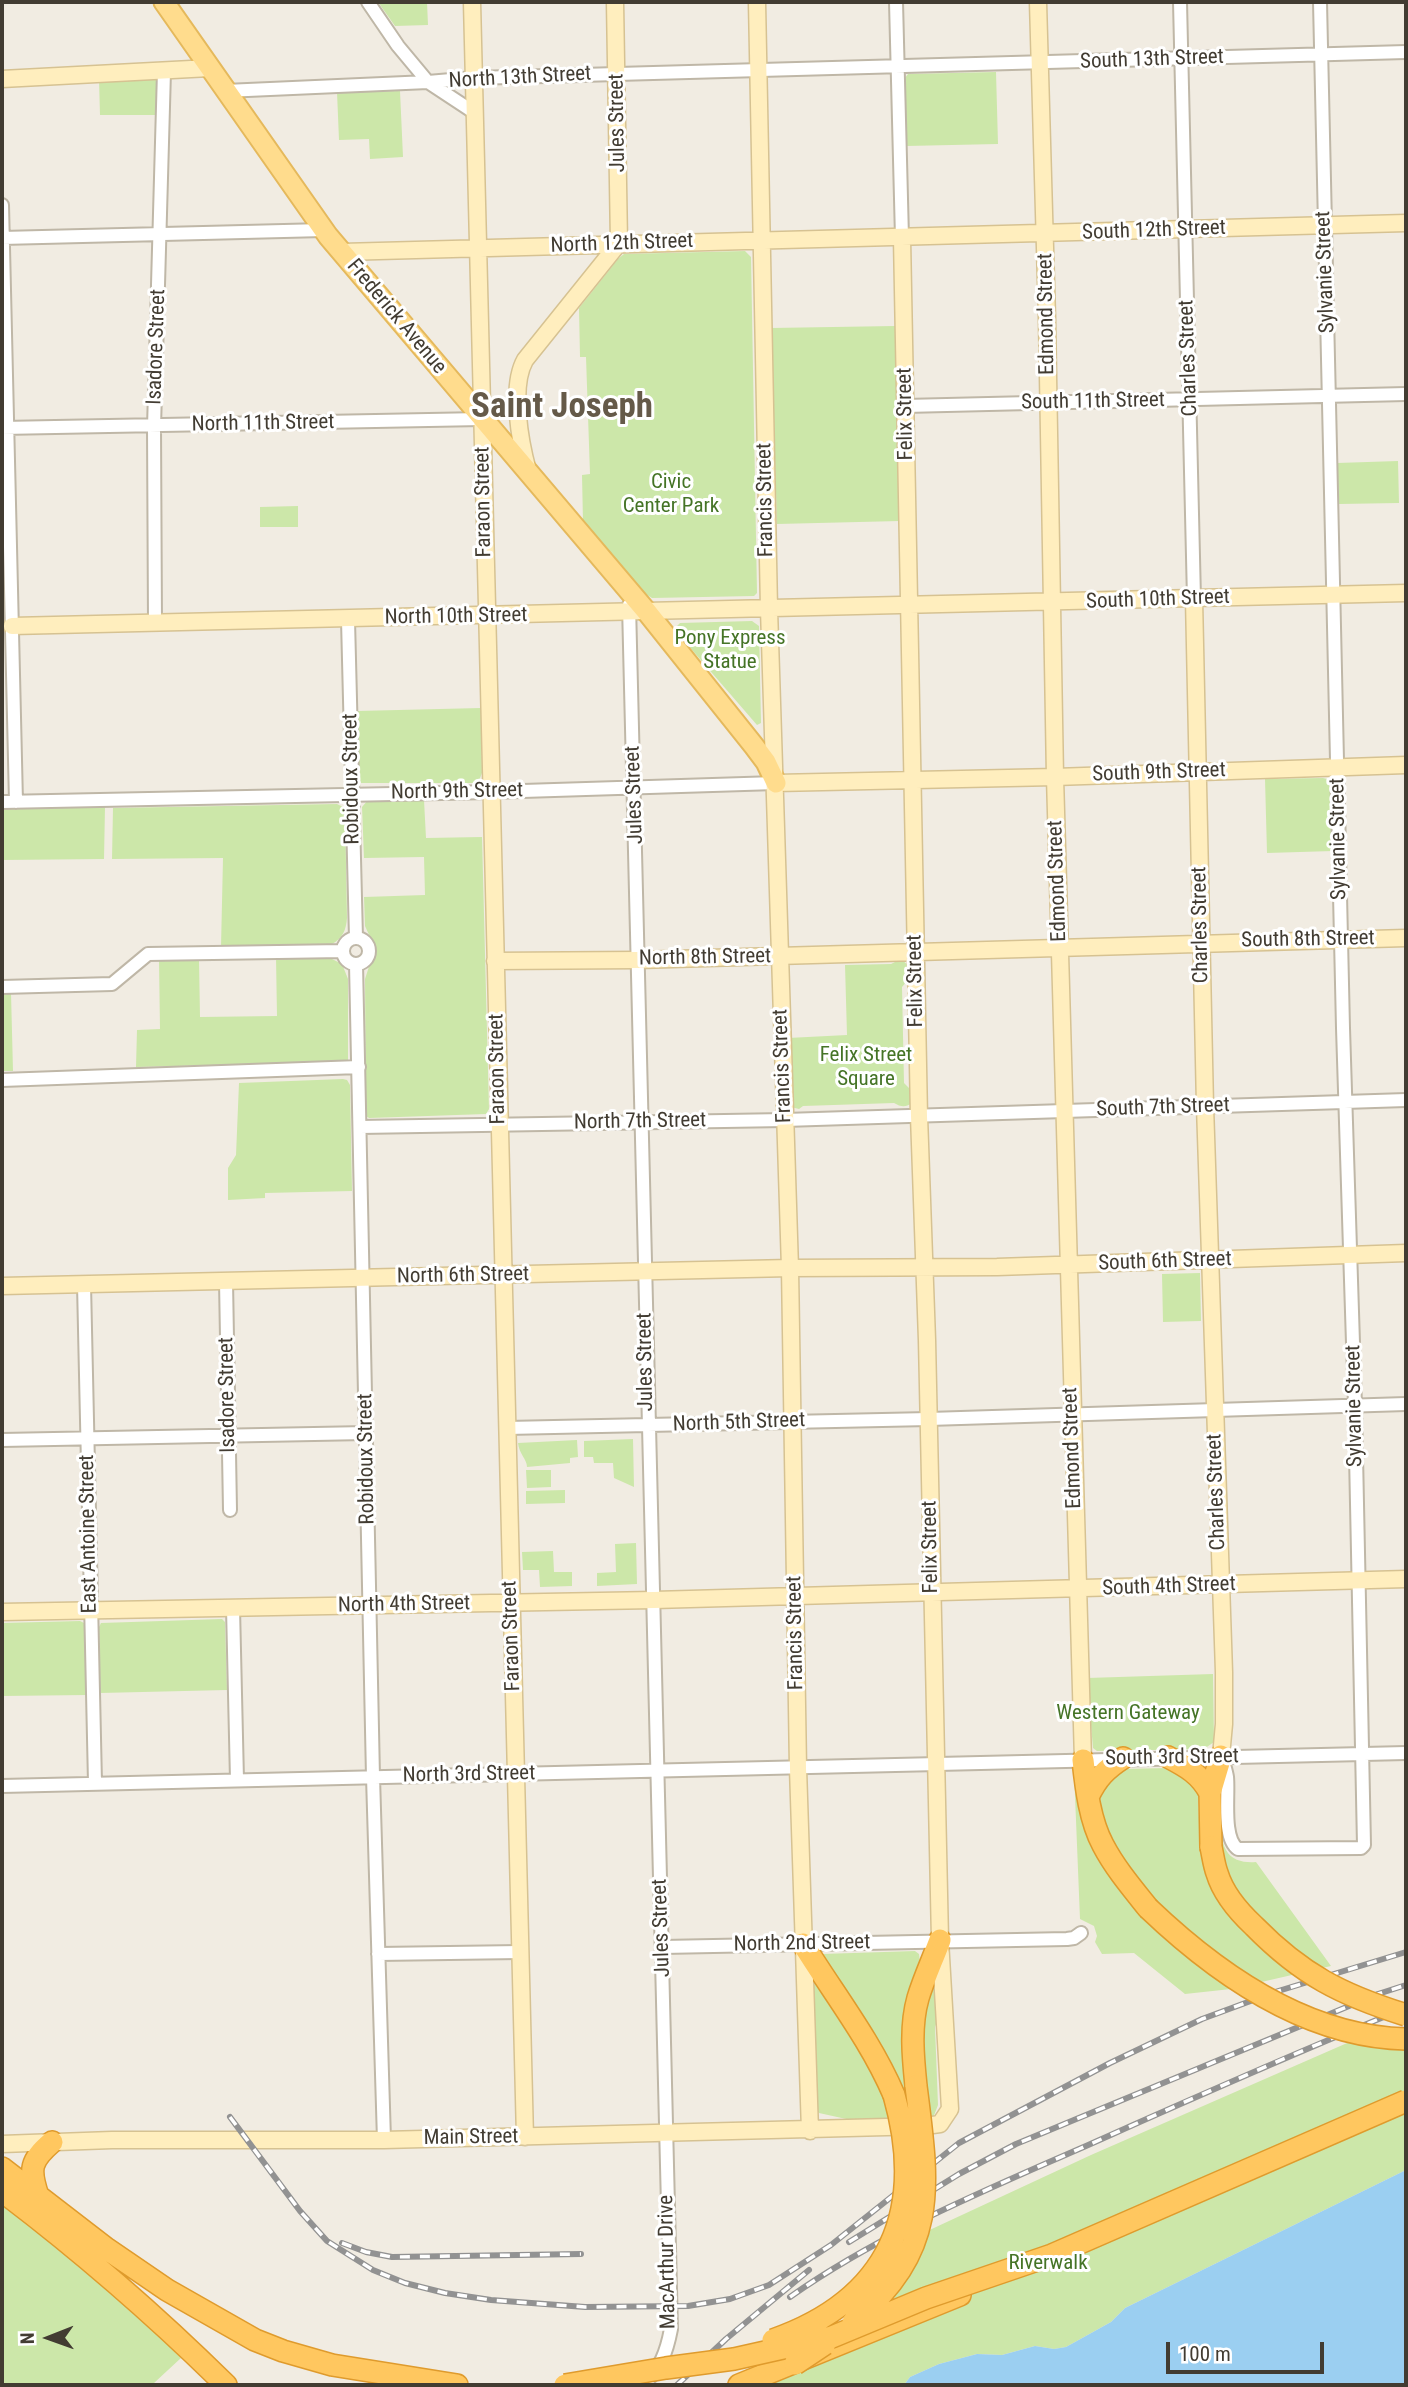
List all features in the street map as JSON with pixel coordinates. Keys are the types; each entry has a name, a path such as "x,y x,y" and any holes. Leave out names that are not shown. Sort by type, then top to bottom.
{"highway":[{"path":"1222,1756 1210,1793 1211,1847 1217,1875 1230,1898 1245,1918 1285,1956 1327,1984 1374,2005 1406,2015"},
{"path":"1168,1757 1193,1769 1210,1793"},
{"path":"1088,1797 1095,1782 1106,1769 1123,1758"},
{"path":"1083,1760 1088,1797 1102,1843 1148,1908 1204,1957 1252,1990 1300,2013 1329,2024 1390,2039 1406,2039"},
{"path":"794,2364 838,2335 870,2308 892,2281 910,2253 917,2235 925,2198 926,2175 913,2056 914,2018 918,1997 940,1940"},
{"path":"666,2368 753,2347 794,2332 831,2312 863,2285 883,2262 895,2236 906,2180 901,2118 894,2095 855,2023 803,1944"},
{"path":"738,2385 923,2311 1406,2101"},
{"path":"38,2196 33,2180 34,2165 37,2155 52,2142"},
{"path":"2,2168 167,2290 255,2340 332,2365 457,2385"},
{"path":"565,2385 734,2359 832,2337 926,2298 1052,2255 1250,2170"},
{"path":"2,2191 46,2225 149,2314 226,2385"}],"main road":[{"name":"Frederick Avenue","path":"164,2 324,230 629,591 638,612 754,746 766,762 776,783"},
{"name":"Faraon Street","path":"472,2 525,2137"},
{"name":"Jules Street","path":"615,2 619,243"},
{"name":"Francis Street","path":"757,2 769,609 790,1268 798,1768 810,2131"},
{"name":"Edmond Street","path":"1038,2 1067,1265 1083,1760"},
{"path":"2,79 210,68"},
{"name":"South 12th Street","path":"902,237 1406,223"},
{"name":"North 12th Street","path":"342,252 902,237"},
{"name":"Felix Street","path":"902,237 919,1115 929,1419 940,1940 950,2109 940,2124"},
{"path":"528,474 520,433 519,371 619,243"},
{"name":"South 10th Street","path":"909,606 1406,593"},
{"name":"Charles Street","path":"1194,599 1205,1106 1224,1724 1222,1756"},
{"name":"North 10th Street","path":"7,626 909,606"},
{"name":"South 9th Street","path":"912,781 1406,765"},
{"name":"North 9th Street","path":"776,783 912,781"},
{"name":"South 8th Street","path":"916,952 1406,938"},
{"name":"North 8th Street","path":"495,961 916,952"},
{"name":"South 6th Street","path":"925,1266 1067,1265 1406,1254"},
{"name":"North 6th Street","path":"2,1286 925,1266"},
{"name":"South 4th Street","path":"932,1593 1406,1579"},
{"name":"North 4th Street","path":"2,1612 932,1593"},
{"name":"Main Street","path":"2,2144 384,2140 810,2131 940,2124"}],"street":[{"path":"368,2 398,46 428,82 475,113"},
{"name":"Felix Street","path":"896,2 902,237"},
{"name":"Charles Street","path":"1180,2 1194,599"},
{"name":"Sylvanie Street","path":"1234,1846 1246,1850 1361,1848 1364,1845 1320,2"},
{"name":"South 13th Street","path":"898,66 1406,52"},
{"name":"North 13th Street","path":"225,91 474,78 898,66"},
{"name":"Isadore Street","path":"155,624 154,426 164,71"},
{"path":"2,205 7,626 16,802"},
{"path":"2,238 324,230"},
{"name":"South 11th Street","path":"905,406 1406,394"},
{"name":"North 11th Street","path":"4,428 482,419"},
{"name":"Jules Street","path":"638,612 634,787 640,1121 667,2132"},
{"name":"Robidoux Street","path":"348,620 356,938"},
{"name":"North 9th Street","path":"2,802 776,783"},
{"path":"356,938 364,940 369,948 366,960 356,964 346,960 343,951 347,940 356,938"},
{"path":"2,987 112,984 148,954 343,951"},
{"name":"Robidoux Street","path":"356,964 373,1777 384,2140"},
{"path":"2,1080 359,1067"},
{"name":"South 7th Street","path":"919,1115 1406,1100"},
{"name":"North 7th Street","path":"360,1127 785,1120 919,1115"},
{"name":"Isadore Street","path":"226,1281 230,1510"},
{"name":"East Antoine Street","path":"83,1284 95,1783"},
{"name":"North 5th Street","path":"507,1428 929,1419 1406,1404"},
{"path":"2,1440 366,1433"},
{"path":"233,1608 237,1780"},
{"name":"South 3rd Street","path":"937,1765 1123,1758 1406,1753"},
{"name":"Charles Street","path":"1222,1756 1227,1774 1229,1835 1234,1846"},
{"name":"North 3rd Street","path":"2,1786 937,1765"},
{"name":"North 2nd Street","path":"663,1947 1067,1939 1081,1933"},
{"path":"378,1954 520,1952"},
{"name":"MacArthur Drive","path":"644,2385 661,2364 667,2351 671,2329 667,2132"}],"green space":[{"path":"378,2 427,2 428,25 395,26"},
{"path":"996,72 998,144 906,146 905,78 908,74"},
{"path":"155,78 159,81 158,115 100,115 99,79"},
{"path":"400,91 403,157 370,159 369,139 339,140 337,92"},
{"name":"Civic Center Park","path":"745,251 751,257 757,593 754,596 652,598 644,593 583,522 582,475 590,474 586,357 580,357 579,308 624,254"},
{"name":"Civic Center Park","path":"895,326 900,521 777,524 771,328"},
{"path":"1398,461 1399,503 1339,504 1337,463"},
{"path":"298,506 298,527 260,527 260,507"},
{"name":"Pony Express Statue","path":"752,621 759,626 761,723 757,725 674,629 680,623"},
{"path":"481,708 482,773 478,783 361,783 357,711"},
{"path":"1265,779 1331,780 1333,851 1267,853"},
{"path":"368,800 424,800 426,838 482,837 489,1109 486,1114 366,1116 365,979 375,948 365,926 364,897 425,895 424,857 364,858 362,807"},
{"path":"337,804 345,808 347,918 343,933 332,944 221,947 223,858 112,859 113,808"},
{"path":"105,807 104,859 2,860 2,809"},
{"path":"276,957 328,957 342,964 348,979 348,1060 136,1067 137,1030 160,1029 159,960 199,959 200,1017 277,1016"},
{"name":"Felix Street Square","path":"901,959 910,967 908,980 902,987 904,1083 913,1092 913,1102 904,1106 894,1103 803,1106 799,1109 791,1107 788,1038 847,1035 845,965 891,964"},
{"path":"11,993 13,1071 2,1071 2,994"},
{"path":"343,1079 350,1085 352,1191 265,1193 265,1198 228,1200 228,1168 236,1155 239,1083"},
{"path":"1200,1273 1201,1321 1163,1322 1162,1274"},
{"path":"633,1439 634,1487 614,1478 613,1463 594,1463 593,1457 584,1457 584,1441"},
{"path":"577,1440 578,1457 570,1458 570,1463 527,1467 518,1443"},
{"path":"526,1470 551,1470 551,1487 527,1488"},
{"path":"565,1490 565,1503 526,1504 526,1491"},
{"path":"636,1543 637,1584 597,1586 597,1573 616,1572 615,1544"},
{"path":"553,1551 554,1572 572,1572 572,1586 540,1587 539,1570 523,1570 522,1552"},
{"path":"222,1619 225,1622 227,1690 100,1693 101,1623"},
{"path":"2,1623 84,1623 87,1695 2,1696"},
{"name":"Western Gateway","path":"1213,1674 1214,1742 1204,1749 1097,1751 1093,1748 1087,1678"},
{"path":"1121,1769 1180,1769 1198,1793 1200,1843 1206,1864 1214,1838 1221,1772 1221,1824 1226,1850 1239,1860 1256,1862 1331,1966 1231,1989 1185,1994 1134,1953 1102,1954 1095,1942 1097,1936 1094,1926 1080,1919 1074,1771 1118,1856 1106,1829 1096,1793"},
{"path":"915,1951 919,1954 920,1962 904,2024 903,2062 907,2089 898,2091 822,1954"},
{"path":"939,1952 941,2011 935,2027 938,2105 933,2118 925,2121 918,2038"},
{"path":"808,1973 881,2084 893,2123 869,2124 819,2113 816,2109"},
{"name":"Riverwalk","path":"1354,2040 1406,2044 1406,2170 1125,2308 1111,2322 1066,2347 1054,2349 1035,2346 1002,2355 977,2354 939,2364 910,2377 904,2385 757,2385 849,2329 921,2234 1091,2155"},
{"path":"2,2201 116,2294 181,2358 154,2383 2,2384"}],"water":[{"path":"1406,2170 1406,2385 904,2385 910,2377 939,2364 977,2354 1002,2355 1035,2346 1054,2349 1066,2347 1111,2322 1125,2308"}],"railway":[{"path":"230,2117 300,2211 327,2241 373,2270 405,2283 491,2300 585,2307 688,2306 730,2299 769,2285 831,2245 959,2143 1110,2063 1202,2019 1275,1992 1406,1952"},
{"path":"849,2242 959,2174 1016,2144 1378,1994 1406,1985"},
{"path":"790,2297 859,2253 967,2199 1242,2077 1406,2008"},
{"path":"342,2243 366,2252 392,2257 581,2254"},
{"path":"677,2385 726,2339 809,2270"}],"district":[{"name":"Saint Joseph","path":"562,408"}]}
